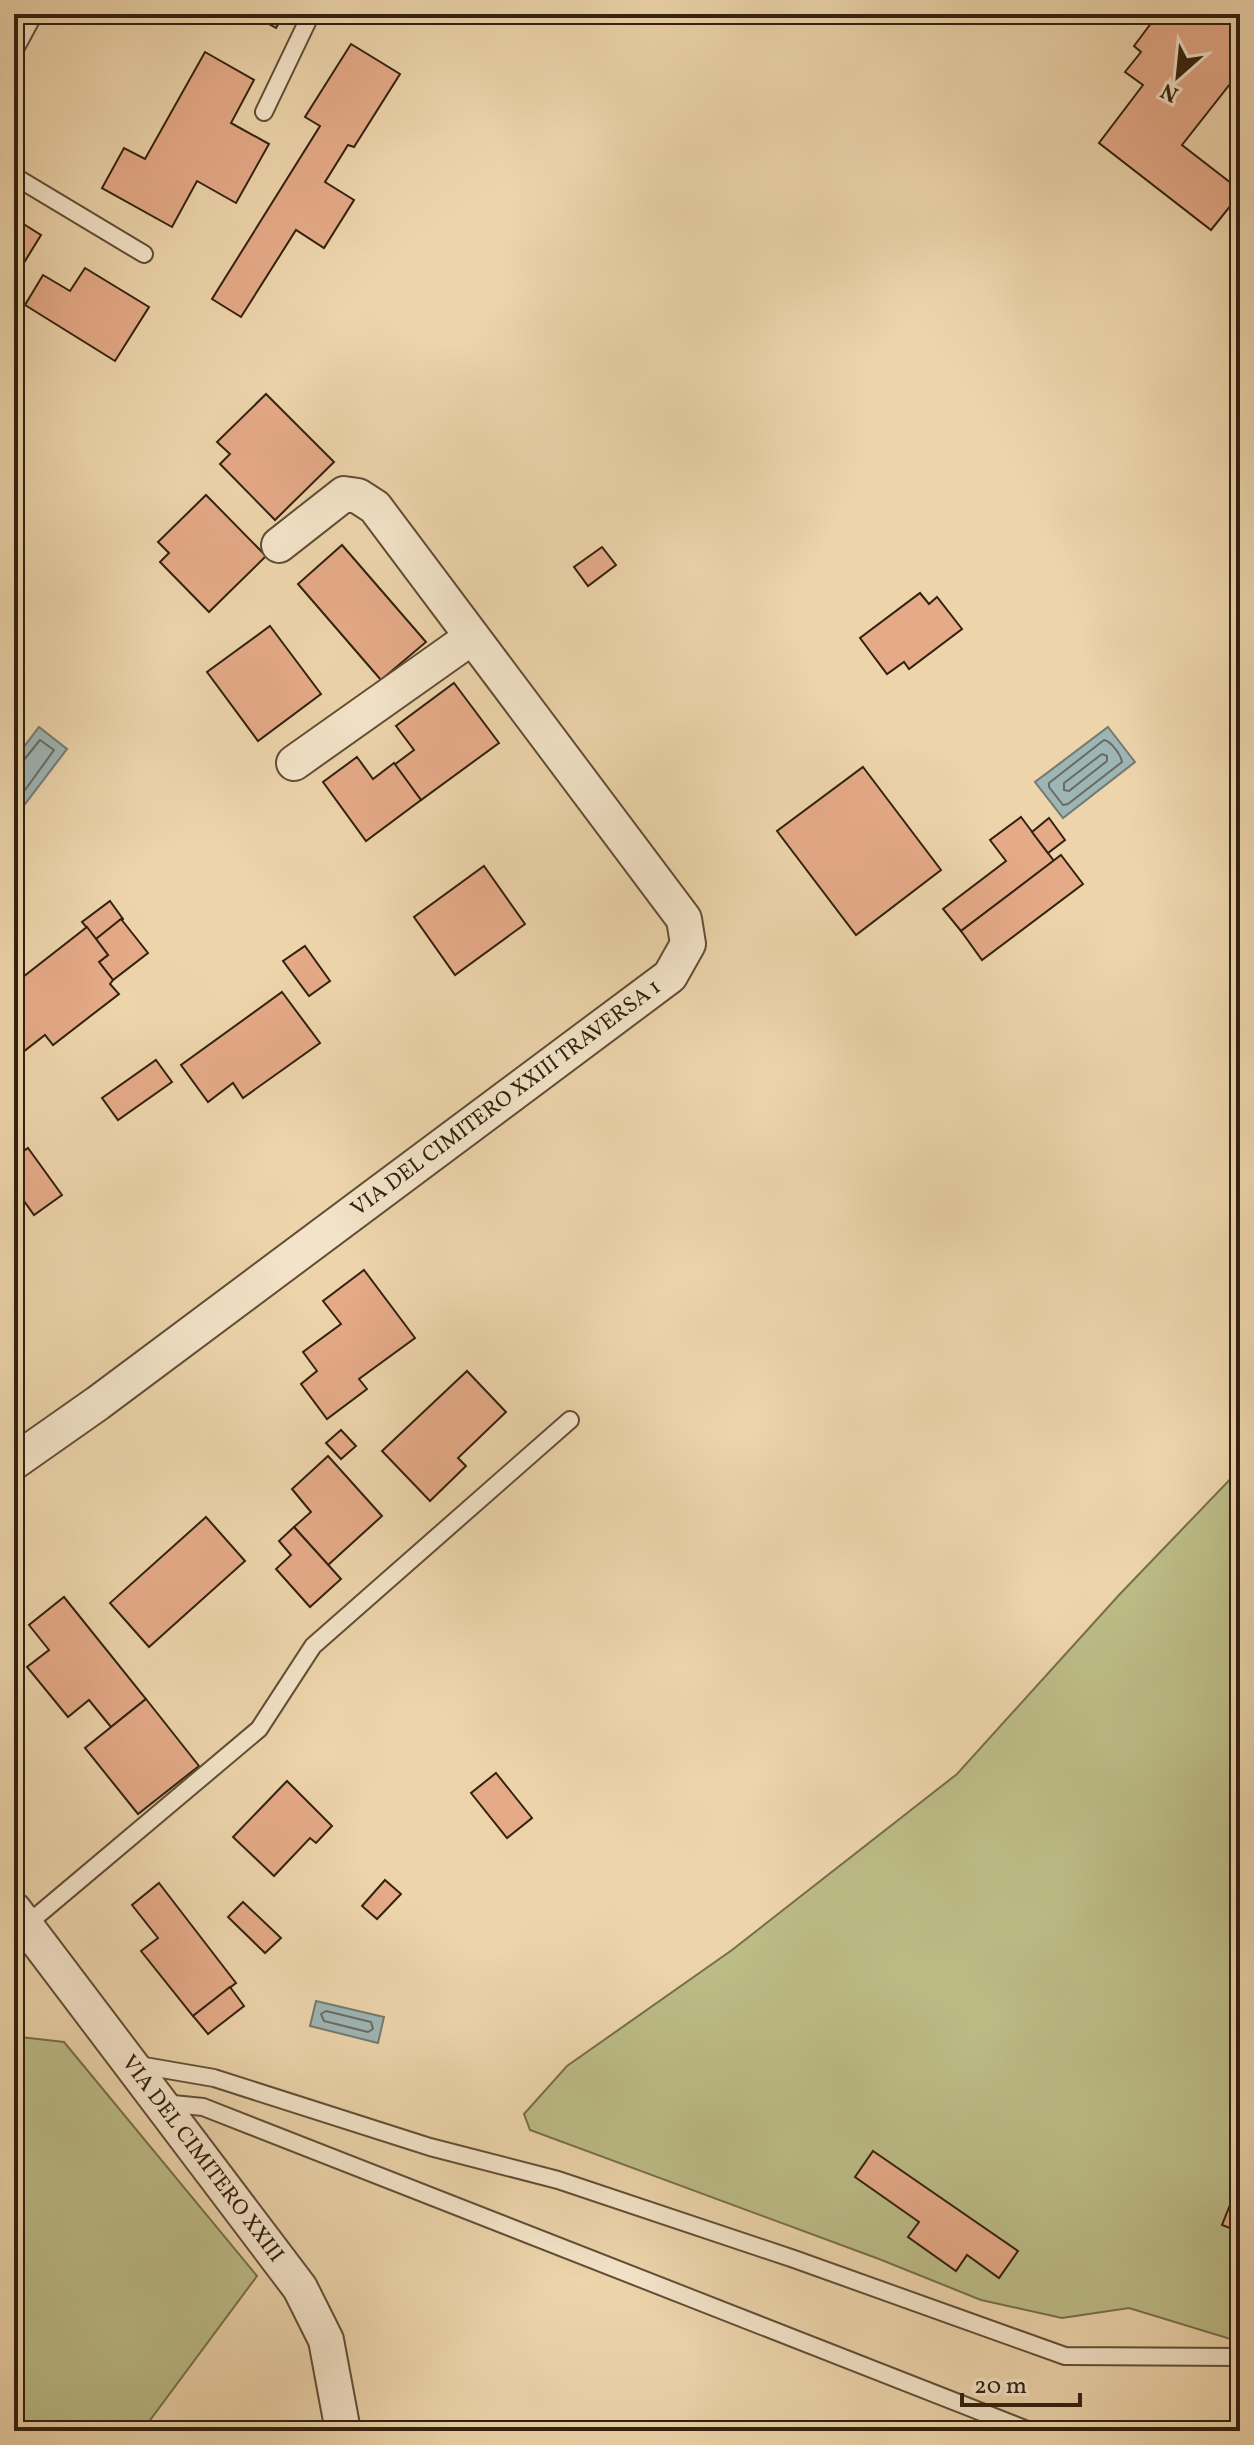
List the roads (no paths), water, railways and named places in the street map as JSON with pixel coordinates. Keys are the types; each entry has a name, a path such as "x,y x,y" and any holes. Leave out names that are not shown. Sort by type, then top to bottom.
{"street":[{"name":"VIA DEL CIMITERO XXIII TRAVERSA 1","path":"14,1462 124,1385 670,976 688,944 684,919 375,507 358,496 344,494 279,545"},
{"path":"294,763 472,637"},
{"name":"VIA DEL CIMITERO XXIII","path":"20,1918 300,2288 326,2340 343,2431"}],"lane":[{"path":"14,51 34,14"},
{"path":"264,112 311,14"},
{"path":"14,176 144,254"},
{"path":"20,1918 259,1729 313,1646 570,1420"},
{"path":"127,2063 214,2078 430,2147 558,2180 794,2259 1065,2356 1240,2357"},
{"path":"157,2102 203,2107 1030,2431"}],"water":[{"path":"39,727 67,749 25,804 14,796 14,760"},
{"path":"1108,727 1135,762 1063,818 1035,782"},
{"path":"316,2001 384,2017 378,2043 310,2026"}]}
